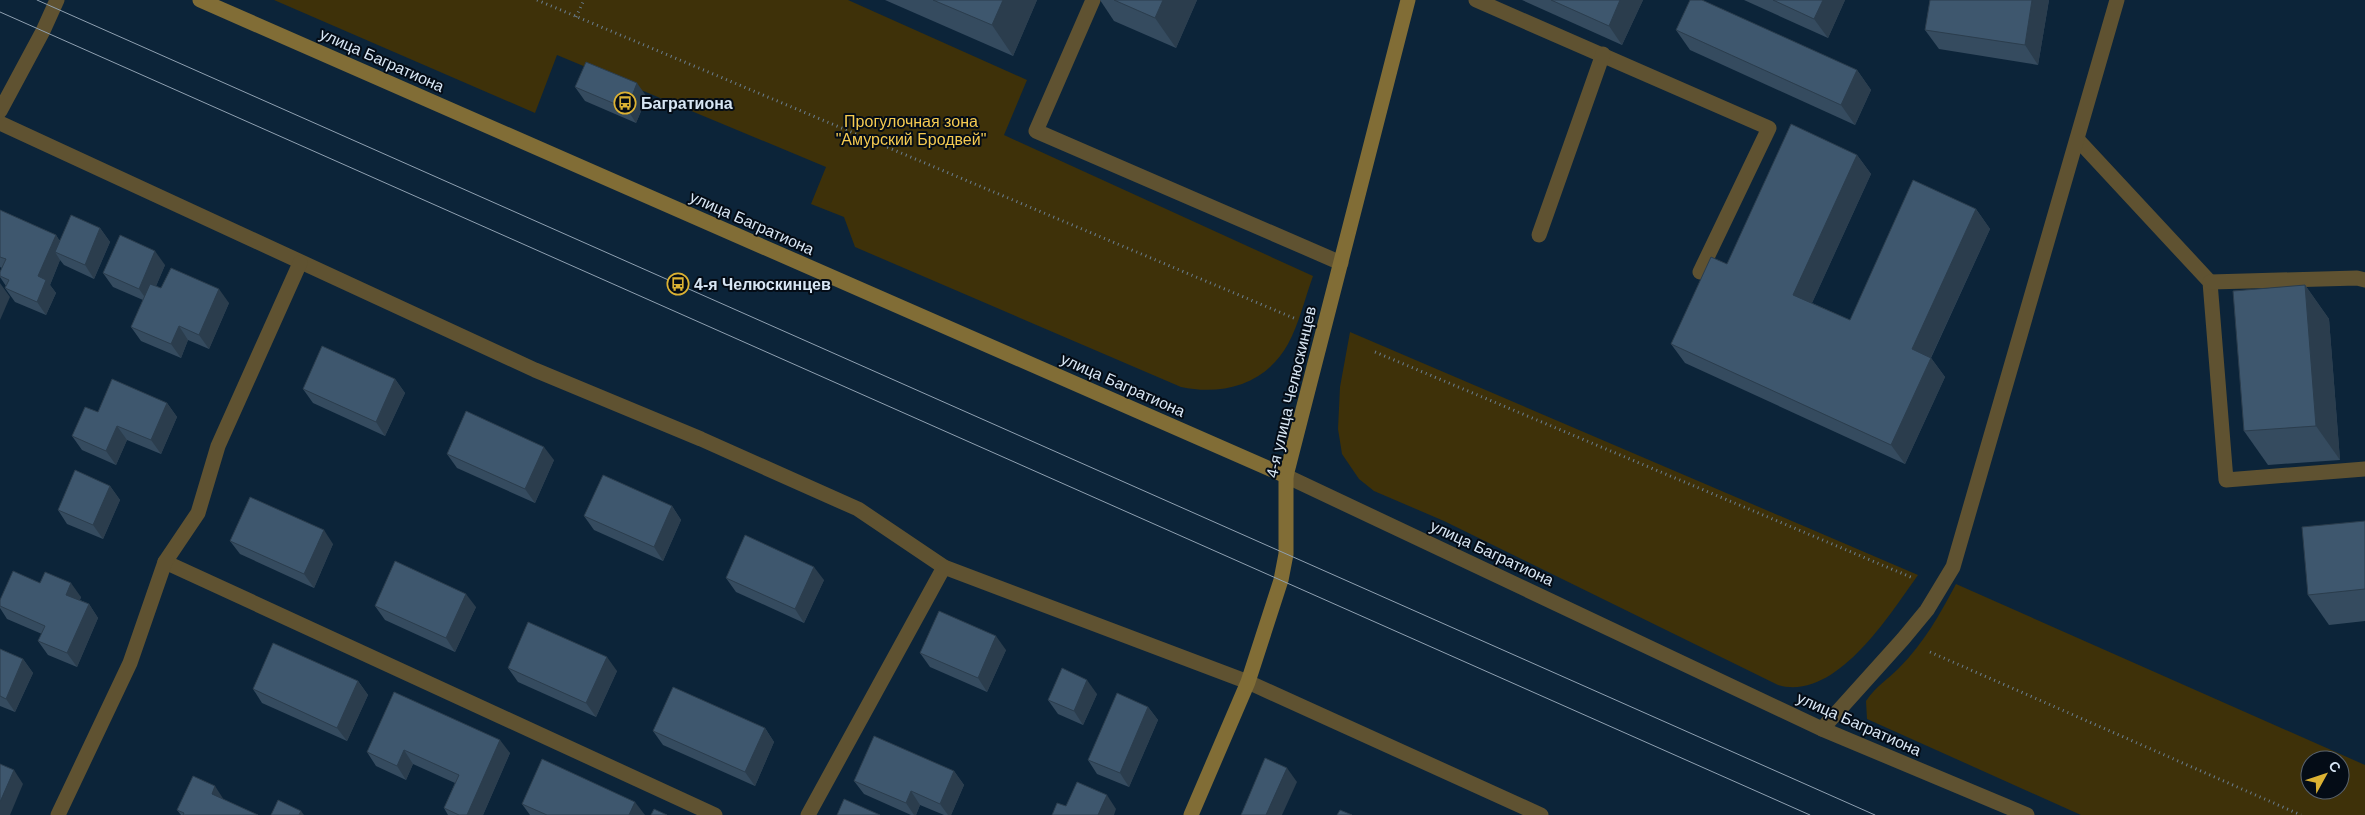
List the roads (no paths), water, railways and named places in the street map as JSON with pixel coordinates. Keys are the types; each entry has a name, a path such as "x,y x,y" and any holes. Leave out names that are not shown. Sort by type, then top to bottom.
{"main road":[{"name":"улица Багратиона","path":"200,0 1286,476"},
{"name":"4-я улица Челюскинцев","path":"1191,815 1248,682 1280,580 1286,554 1286,476 1408,0"}],"street":[{"path":"0,111 44,31 58,0"},
{"path":"1093,0 1036,131 1341,263"},
{"path":"1476,0 1769,128 1700,272"},
{"path":"1822,728 1927,610 1953,567 2117,0"},
{"path":"1539,235 1603,54"},
{"path":"0,123 535,370 701,439 858,509 944,567 1248,682 1541,815"},
{"path":"2078,140 2210,282 2226,480 2365,469"},
{"path":"58,815 130,663 165,562 198,513 218,446 300,263"},
{"path":"2210,282 2357,278 2365,280"},
{"name":"улица Багратиона","path":"1286,476 1822,728 2027,815"},
{"path":"165,562 715,815"},
{"path":"808,815 944,567"}],"tram line":[{"path":"37,0 1875,815"},
{"path":"0,12 1810,815"}],"place":[{"name":"Багратиона","path":"625,103"},
{"name":"4-я Челюскинцев","path":"678,284"}],"park label":[{"name":"Прогулочная зона \"Амурский Бродвей\"","path":"911,130"}]}
